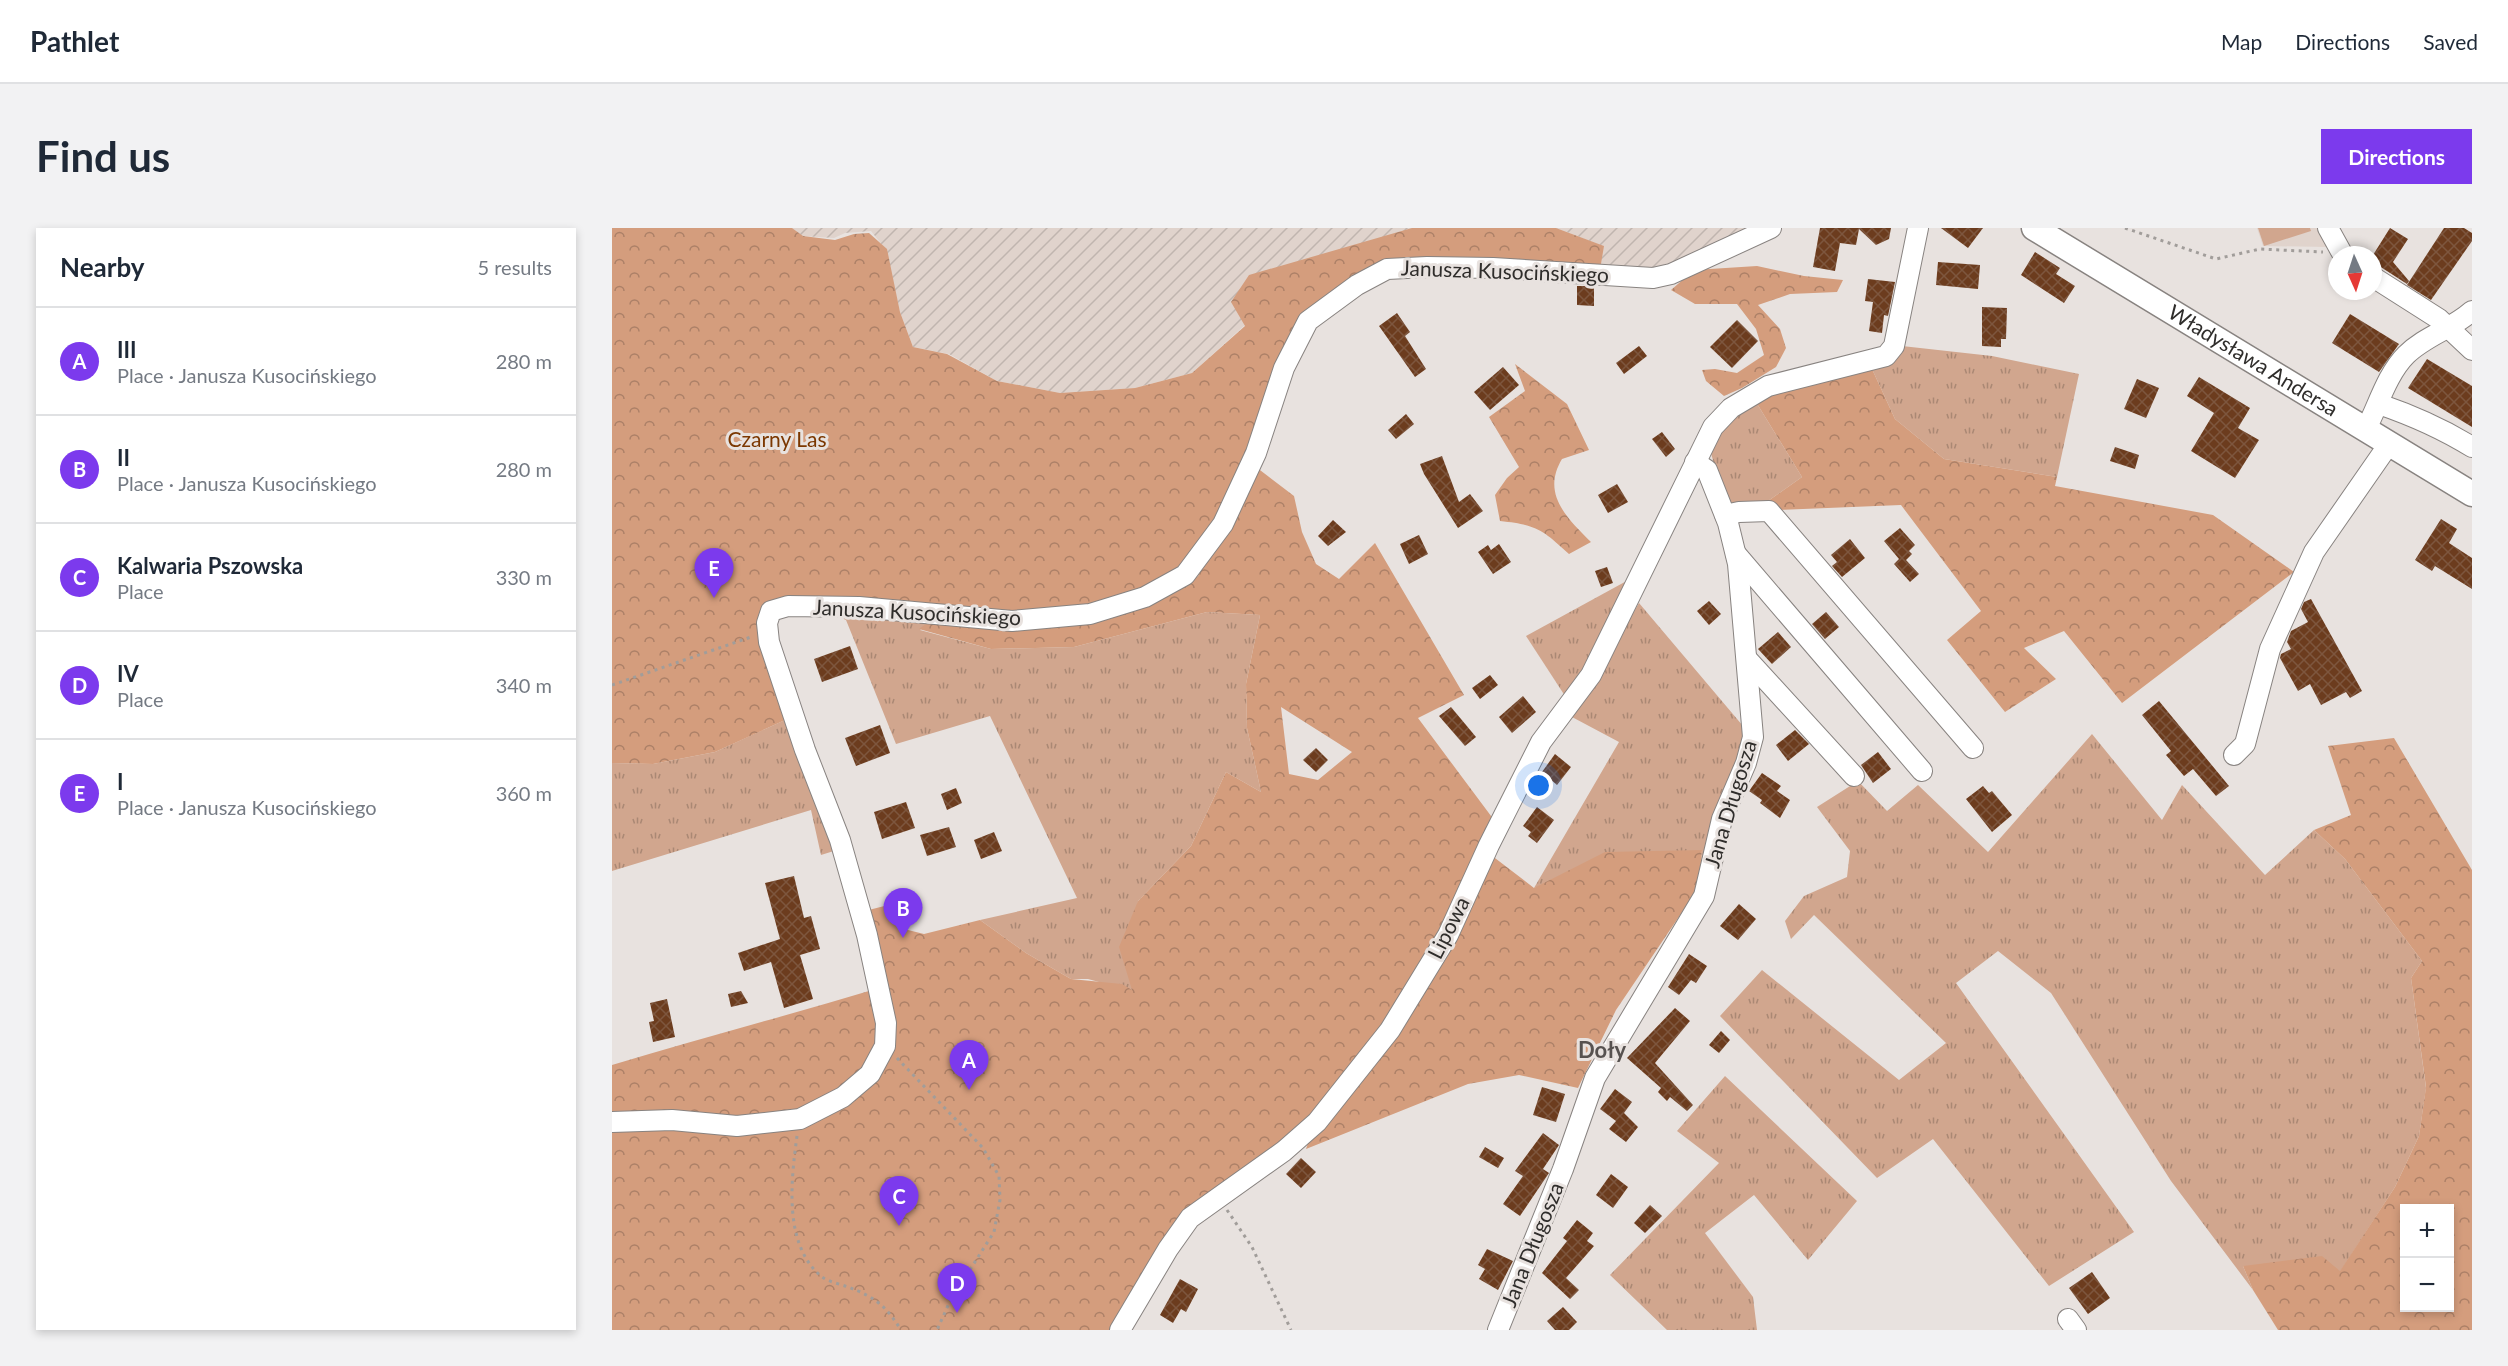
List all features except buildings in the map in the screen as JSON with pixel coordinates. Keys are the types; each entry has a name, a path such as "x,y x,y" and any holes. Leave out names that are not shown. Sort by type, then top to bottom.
{"main road":[{"name":"Władysława Andersa","path":"2034,228 2472,494"}],"street":[{"name":"Janusza Kusocińskiego","path":"767,632 767,617 771,611 788,606 859,608 1012,621 1090,614 1145,597 1185,575 1223,524 1256,453 1284,368 1308,321 1357,285 1387,269 1427,267 1493,268 1653,278 1671,274 1771,228"},
{"path":"1695,462 1713,427 1731,408 1768,386 1886,356 1894,346 1918,228"},
{"path":"2328,228 2337,246"},
{"path":"2382,283 2439,319 2472,350"},
{"path":"2366,429 2393,374 2405,356 2424,341 2460,322 2472,311"},
{"path":"2379,404 2457,437 2472,447"},
{"path":"2234,755 2245,744 2270,649 2314,552 2389,444"},
{"name":"Jana Długosza","path":"1498,1330 1563,1168 1595,1078 1704,896 1722,819 1746,763 1753,737 1736,554 1725,516 1707,470 1695,462"},
{"name":"Lipowa","path":"1120,1330 1168,1249 1190,1218 1284,1151 1317,1122 1390,1030 1448,935 1489,845 1541,742 1591,675 1695,462"},
{"path":"1725,516 1739,512 1769,511 1973,748"},
{"path":"1736,554 1922,771"},
{"path":"612,1122 672,1120 737,1126 800,1119 843,1097 870,1074 885,1046 886,1023 867,934 855,891 840,840 806,750 767,632"},
{"path":"1747,659 1854,776"}],"path":[{"path":"2126,228 2216,259 2260,249 2328,253"},
{"path":"612,685 767,632"},
{"path":"885,1046 983,1148 999,1176 1000,1200 994,1232 950,1301 937,1330"},
{"path":"800,1119 794,1157 792,1209 800,1250 823,1278 862,1293 888,1310 901,1330"},
{"path":"1218,1196 1252,1248 1291,1330"}],"shaded area":[{"path":"792,228 1415,228 1245,325 1192,373 1135,388 1060,393 997,381 949,354 913,347 900,312 886,250 871,231 845,233 834,238 802,236"},
{"path":"1556,228 1759,228 1658,268 1601,264 1603,246"},
{"path":"2257,228 2321,228 2328,247 2263,246"}],"green space":[{"name":"Czarny Las","path":"612,228 792,228 803,236 835,240 854,234 869,233 887,249 900,312 913,347 947,354 997,381 1060,393 1135,388 1192,373 1245,326 1231,302 1249,275 1412,228 1556,228 1604,246 1601,264 1590,269 1422,263 1373,265 1307,320 1255,452 1184,574 1145,597 1012,621 771,611 794,716 715,752 653,764 612,763"},
{"path":"2258,228 2310,228 2311,231 2264,246"},
{"path":"1757,266 1804,276 1843,280 1837,292 1790,294 1758,305 1780,329 1786,348 1776,367 1724,396 1706,381 1702,370 1715,369 1737,373 1764,355 1756,329 1737,304 1695,304 1671,290 1694,270"},
{"path":"1902,346 1992,356 2079,374 2057,477 1944,459 1895,419 1872,369"},
{"path":"1515,364 1567,404 1589,450 1562,459 1556,472 1554,483 1560,505 1573,524 1591,542 1569,554 1538,530 1523,524 1500,521 1495,495 1507,478 1519,467 1489,417 1525,391"},
{"path":"1872,369 1895,419 1944,459 2057,477 2055,486 2213,515 2294,572 2122,703 2064,631 2024,648 2056,679 2005,712 1947,640 1981,611 1901,505 1754,511 1802,477 1756,402 1781,388"},
{"path":"1756,402 1802,477 1754,511 1739,512 1725,501 1710,450 1718,431"},
{"path":"1256,467 1294,496 1302,532 1316,564 1339,579 1375,543 1464,695 1418,718 1494,820 1421,968 1491,855 1534,888 1605,852 1702,850 1699,887 1616,1010 1578,1088 1519,1075 1468,1084 1306,1149 1309,1140 1192,1221 1130,1330 612,1330 612,1065 879,988 861,912 896,903 904,929 924,934 980,920 1026,953 1071,979 1122,984 1132,990 1119,947 1138,901 1191,846 1226,772 1261,792 1247,728 1246,684 1260,615 1207,612 1074,647 991,649 919,629 927,623 1057,625 1110,619 1175,590 1198,576","holes":["1281,707 1352,752 1318,780 1289,774"]},
{"path":"1632,578 1567,699 1526,636"},
{"path":"1639,603 1743,726 1743,750 1699,887 1702,850 1534,888 1619,742 1572,717"},
{"path":"1207,612 1260,615 1246,684 1247,728 1261,792 1226,772 1191,846 1138,901 1132,991 1088,979 1071,979 1026,953 980,920 1077,898 990,716 896,744 846,620 835,615 927,623 920,630 991,649 1074,647"},
{"path":"785,720 837,850 821,855 811,810 612,871 612,763 653,764 715,752"},
{"path":"2092,734 2162,820 2182,785 2265,875 2314,830 2345,859 2422,961 2411,978 2426,1088 2419,1136 2395,1187 2340,1272 2243,1266 2253,1290 2171,1181 2051,993 1998,951 1956,983 2134,1232 2049,1286 1933,1139 1877,1178 1720,1016 1762,970 1899,1080 1946,1043 1814,915 1791,939 1785,921 1804,896 1847,877 1850,851 1817,807 1858,781 1887,811 1918,785 1988,852"},
{"path":"2394,738 2472,870 2472,1330 2278,1330 2253,1290 2243,1266 2322,1256 2340,1271 2395,1187 2419,1136 2426,1087 2411,978 2422,961 2345,859 2314,830 2351,815 2328,746"},
{"path":"1725,1076 1857,1201 1808,1260 1754,1195 1705,1233 1753,1297 1757,1330 1667,1330 1610,1275 1719,1163 1677,1131"}],"place":[{"name":"I","path":"714,598"},
{"name":"II","path":"903,938"},
{"name":"III","path":"969,1090"},
{"name":"Kalwaria Pszowska","path":"899,1226"},
{"name":"IV","path":"957,1313"}],"district":[{"name":"Doły","path":"1602,1050"}]}
